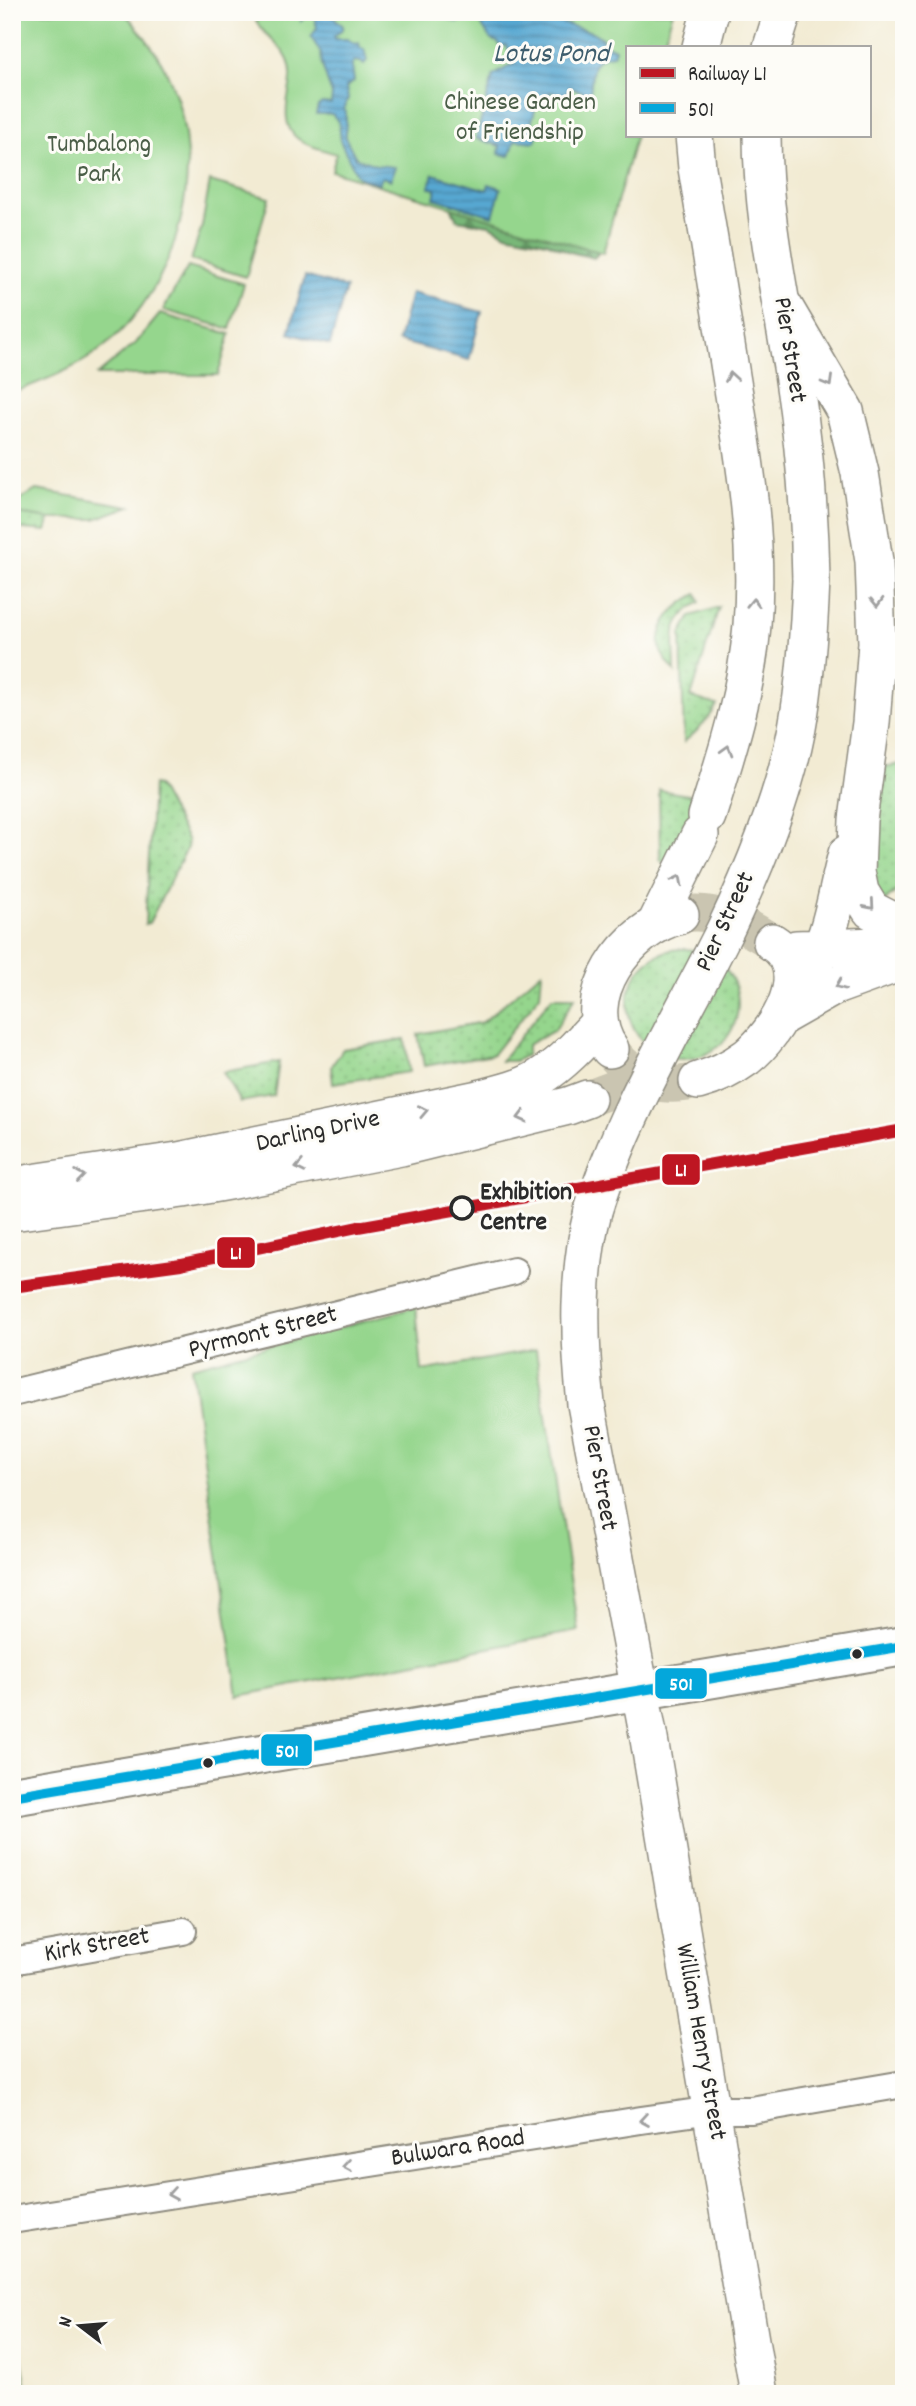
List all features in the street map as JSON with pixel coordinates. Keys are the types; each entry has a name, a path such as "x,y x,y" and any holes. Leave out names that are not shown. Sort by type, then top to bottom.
{"main road":[{"path":"701,46 709,12"},
{"name":"Darling Drive","path":"12,1186 178,1161 500,1093 538,1079 568,1056 605,1036 600,1001 607,979 617,959 634,939 668,920 704,825 737,716 752,624 752,517 746,466 694,136"},
{"name":"Pier Street","path":"640,1691 598,1480 586,1404 581,1360 582,1271 590,1221 620,1135 727,926 779,796 796,730 808,652 810,509 803,441 762,170 762,136"},
{"path":"781,302 845,411 860,473 874,561 877,643 858,820 856,872 860,892 872,910 904,927"},
{"path":"698,1081 727,1070 748,1056 765,1038 809,972 833,914 858,820"},
{"path":"784,1006 793,977 789,960 774,943 797,950 904,945"},
{"path":"784,1006 904,961"},
{"name":"Darling Drive","path":"12,1212 183,1189 321,1163 401,1147 587,1099"},
{"path":"12,1796 904,1646"},
{"name":"William Henry Street","path":"640,1691 759,2394"}],"street":[{"name":"Pyrmont Street","path":"12,1393 514,1271"},
{"name":"Kirk Street","path":"12,1961 183,1931"},
{"name":"Bulwara Road","path":"12,2220 712,2110 751,2110 904,2084"}],"green space":[{"name":"Tumbalong Park","path":"12,12 124,12 167,72 182,116 187,152 186,188 180,224 152,291 131,320 106,345 85,360 12,393"},
{"name":"Chinese Garden of Friendship","path":"252,12 673,12 662,46 626,46 626,136 636,136 603,253 332,171 336,154 311,146 294,136 290,129 287,107 291,80 290,64 284,53 255,20"},
{"path":"210,181 269,198 246,277 191,260 202,226"},
{"path":"451,199 604,247 594,258 547,242 506,234 490,225 457,220"},
{"path":"188,267 244,284 230,329 163,310"},
{"path":"160,314 230,334 218,375 97,375 136,343"},
{"path":"36,490 130,506 95,519 50,519 12,513 12,505"},
{"path":"12,513 50,519 46,531 12,528"},
{"path":"697,594 700,602 682,616 675,631 675,672 661,651 661,630 676,609"},
{"path":"719,607 691,697 717,705 703,725 684,742 681,634 691,616"},
{"path":"903,764 904,884 883,903 862,867 876,768"},
{"path":"153,785 158,786 188,841 187,848 149,923 145,924"},
{"path":"659,790 700,797 693,817 667,865 660,860"},
{"path":"683,949 704,953 722,965 734,983 738,1004 734,1025 722,1043 704,1055 683,1059 662,1055 644,1043 632,1025 628,1004 632,983 644,965 662,953"},
{"path":"542,971 540,995 493,1054 424,1066 418,1034 483,1022"},
{"path":"552,997 575,997 555,1030 527,1045 527,1055 515,1061 501,1061"},
{"path":"405,1039 409,1072 333,1083 331,1067 343,1049"},
{"path":"279,1062 274,1096 240,1102 223,1072"},
{"path":"416,1307 422,1371 536,1350 578,1631 238,1696 191,1367"},
{"path":"12,2305 28,2394 12,2394"}],"water":[{"path":"302,12 329,12 343,26 334,36 335,39 359,43 360,48 364,49 367,60 364,65 354,61 354,81 346,87 346,139 356,158 376,165 395,167 391,180 382,177 379,183 357,175 341,143 339,122 332,114 316,114 322,103 331,104 332,95 321,53 311,37 317,28 315,18 309,14 301,21"},
{"name":"Lotus Pond","path":"416,12 560,12 558,22 592,32 602,38 603,43 615,49 613,55 599,59 593,68 590,94 569,87 566,96 550,92 546,107 537,104 530,127 539,130 535,142 515,140 510,156 499,154 500,146 476,138 493,76 515,63 506,45 501,47 498,42 491,40 477,18 456,22 441,15 427,16"},
{"path":"433,174 487,190 489,184 501,188 493,216 434,198 436,189 429,187"},
{"path":"305,276 346,288 330,345 289,333"},
{"path":"411,293 482,312 469,360 398,341"}],"tunnel":[{"path":"680,915 704,913 728,919 772,942"},
{"path":"610,1049 628,1069 648,1080 671,1084 698,1081"},
{"path":"587,1099 640,1079"}],"rail line":[{"name":"L1","path":"12,1287 181,1264 358,1227 904,1130"}],"transit line":[{"name":"501","path":"12,1796 904,1646"}],"place":[{"name":"Exhibition Centre","path":"462,1208"}]}
